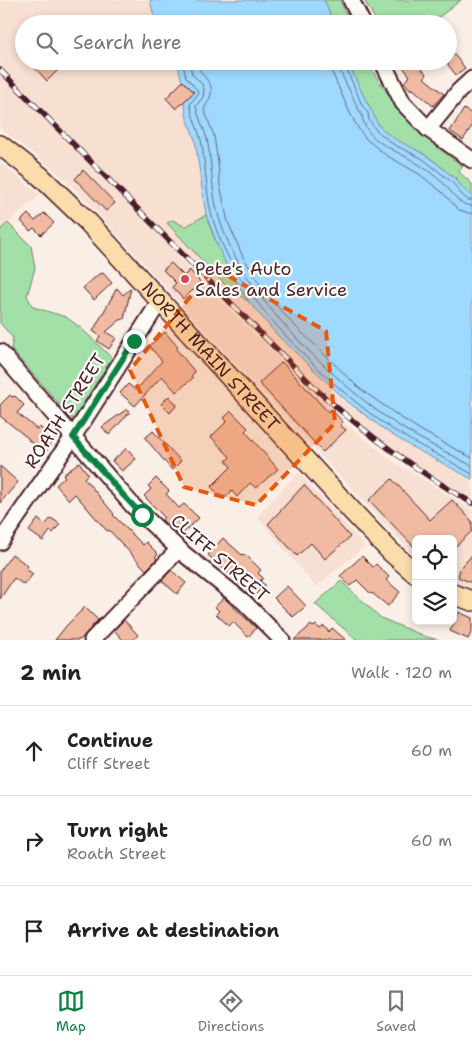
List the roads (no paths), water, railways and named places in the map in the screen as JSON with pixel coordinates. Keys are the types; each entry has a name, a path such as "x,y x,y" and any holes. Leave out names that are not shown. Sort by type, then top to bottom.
{"main road":[{"name":"NORTH MAIN STREET","path":"0,145 40,176 73,207 352,511 391,552 412,570"},
{"path":"457,595 472,601"}],"street":[{"path":"351,0 358,15"},
{"path":"386,70 403,103 428,129 472,160"},
{"path":"428,129 459,91 472,79"},
{"name":"ROATH STREET","path":"0,542 73,437 160,301"},
{"name":"CLIFF STREET","path":"0,352 124,496 179,549 238,597 282,640"},
{"path":"92,640 179,549"}],"water":[{"path":"150,0 324,0 330,15 154,15"},
{"path":"179,70 351,70 380,127 392,137 426,155 453,177 472,196 472,479 389,433 348,402 277,335 249,302 227,266 206,215 195,140 187,118 184,101 193,92 182,82"}],"railway":[{"path":"0,70 319,392 392,451 472,503"}],"place":[{"name":"Pete's Auto Sales and Service","path":"185,279"}]}
